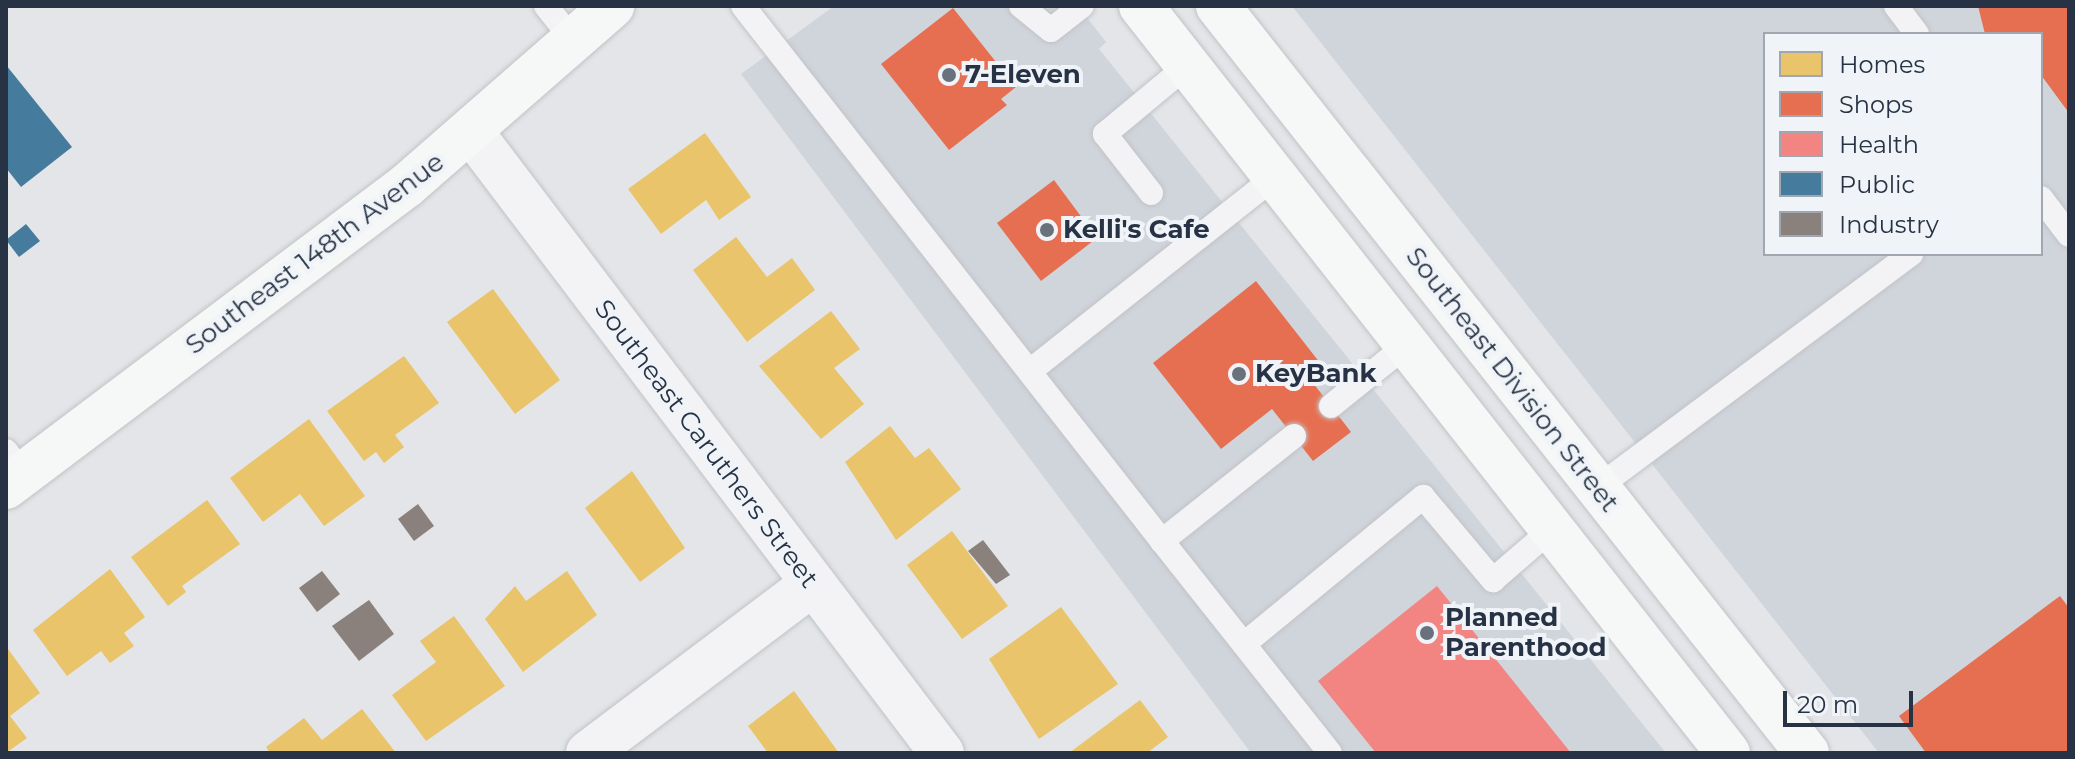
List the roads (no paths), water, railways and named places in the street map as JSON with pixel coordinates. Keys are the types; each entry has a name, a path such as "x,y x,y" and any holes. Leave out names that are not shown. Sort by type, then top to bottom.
{"main road":[{"name":"Southeast 148th Avenue","path":"12,471 472,133 612,6"},
{"path":"1141,6 1728,753"},
{"name":"Southeast Division Street","path":"1218,6 1807,753"}],"street":[{"name":"Southeast Caruthers Street","path":"472,133 811,585 942,753"},
{"path":"588,753 811,585"}],"lane":[{"path":"546,6 574,41"},
{"path":"743,6 1330,753"},
{"path":"1021,6 1051,30 1082,6"},
{"path":"1896,6 1916,32"},
{"path":"1151,193 1105,134 1188,65"},
{"path":"1030,371 1275,177"},
{"path":"2043,201 2069,235"},
{"path":"1597,488 1908,256"},
{"path":"1331,406 1407,345"},
{"path":"1162,541 1294,436"},
{"path":"1244,644 1423,497 1493,580 1552,529"}],"place":[{"name":"7-Eleven","path":"949,75"},
{"name":"Kelli's Cafe","path":"1047,230"},
{"name":"KeyBank","path":"1239,374"},
{"name":"Planned Parenthood","path":"1427,633"}]}
